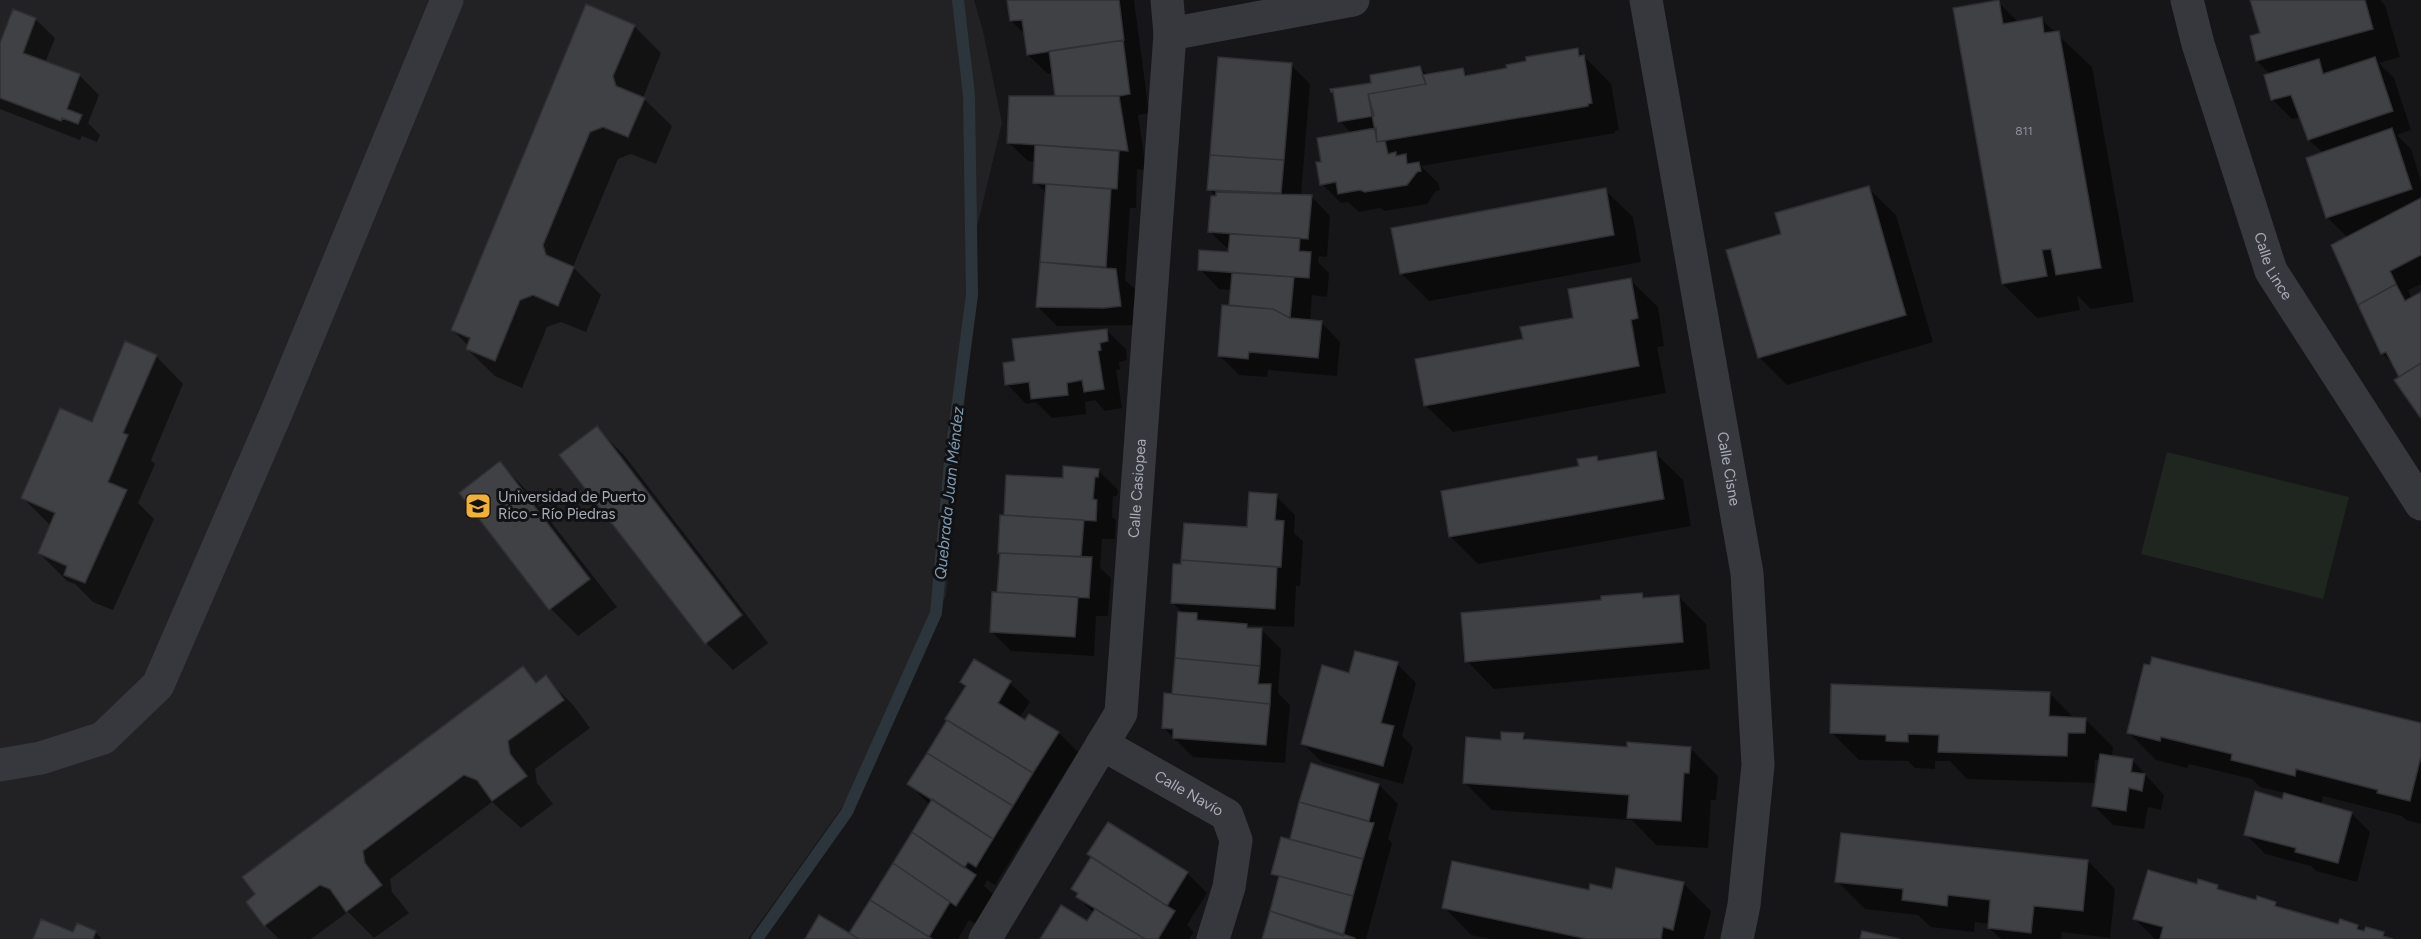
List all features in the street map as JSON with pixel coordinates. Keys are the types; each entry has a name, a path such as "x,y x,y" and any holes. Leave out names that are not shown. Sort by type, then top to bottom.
{"street":[{"path":"0,765 41,758 103,738 158,685 277,411 447,0"},
{"name":"Calle Casiopea","path":"986,939 1121,713 1170,34 1167,0"},
{"path":"1170,34 1353,0"},
{"name":"Calle Cisne","path":"1646,0 1747,573 1758,765 1744,905 1737,939"},
{"name":"Calle Lince","path":"2187,0 2198,44 2271,271 2421,504"},
{"name":"Calle Navío","path":"1102,744 1227,815 1236,840 1229,887 1213,939"}],"shaded area":[{"name":"Universidad de Puerto Rico - Río Piedras","path":"0,0 974,0 983,31 1002,123 968,264 964,417 946,595 860,782 748,939 0,939"},
{"path":"2167,452 2349,497 2323,599 2141,554"}],"building":[{"path":"1007,0 1119,0 1124,40 1027,55 1022,20 1010,21"},
{"path":"1999,0 2003,24 2042,17 2044,33 2059,31 2101,268 2056,275 2051,249 2042,250 2047,276 2002,284 1953,8"},
{"path":"2250,0 2365,0 2373,29 2256,61 2250,36 2260,33"},
{"path":"586,4 635,25 613,76 616,86 645,98 628,137 603,127 590,132 543,245 546,255 574,267 558,306 533,295 520,300 495,361 466,349 470,338 451,330"},
{"path":"13,9 36,18 23,53 80,74 67,109 82,115 78,124 62,118 61,121 0,98 0,43"},
{"path":"1123,40 1130,94 1055,96 1049,51"},
{"path":"1578,48 1579,56 1584,55 1592,103 1588,106 1377,142 1368,94 1426,84 1422,75 1463,68 1465,76 1507,68 1506,65 1526,61 1526,57"},
{"path":"1218,57 1292,63 1284,160 1210,155"},
{"path":"2375,57 2393,111 2308,140 2291,95 2271,100 2264,75 2319,59 2323,74"},
{"path":"1420,66 1426,84 1368,94 1374,116 1338,122 1333,91 1331,92 1330,89 1371,83 1370,75"},
{"path":"1009,96 1119,96 1128,151 1007,143"},
{"path":"1376,128 1377,142 1385,141 1388,154 1396,152 1396,156 1406,154 1407,164 1419,162 1421,171 1417,172 1407,185 1365,192 1360,190 1338,194 1336,182 1320,185 1316,162 1321,162 1317,138"},
{"path":"2392,128 2412,189 2326,218 2306,158"},
{"path":"1035,145 1119,151 1117,189 1033,183"},
{"path":"1210,155 1284,160 1281,193 1207,190"},
{"path":"1046,184 1111,189 1106,267 1040,262"},
{"path":"1869,186 1906,315 1758,358 1726,250 1781,234 1775,213"},
{"path":"1606,188 1614,235 1400,274 1391,228"},
{"path":"1216,192 1312,195 1308,239 1208,232 1211,196 1216,196"},
{"path":"2421,198 2421,255 2390,271 2396,284 2358,305 2331,245"},
{"path":"1230,234 1300,238 1299,251 1311,252 1309,278 1198,270 1199,250 1228,252"},
{"path":"1040,262 1116,269 1121,306 1036,307"},
{"path":"1232,273 1294,277 1290,318 1273,309 1229,305"},
{"path":"1631,278 1638,318 1631,320 1639,366 1424,406 1415,359 1523,339 1520,327 1573,318 1568,289"},
{"path":"2396,284 2405,301 2421,292 2421,363 2399,377 2386,352 2381,354 2358,305"},
{"path":"1222,305 1273,309 1290,318 1322,321 1318,358 1249,352 1248,359 1218,356"},
{"path":"1107,329 1108,341 1100,343 1101,350 1098,351 1104,389 1084,392 1082,380 1067,383 1068,395 1031,399 1029,382 1005,385 1003,363 1015,361 1012,339"},
{"path":"125,341 157,355 123,433 128,435 108,482 127,490 85,583 64,575 67,566 38,553 55,513 21,498 60,408 92,422"},
{"path":"2421,363 2421,417 2420,417 2394,380"},
{"path":"597,426 742,615 705,644 559,455"},
{"path":"1656,451 1664,499 1449,537 1441,491 1579,466 1577,459 1597,456 1598,461"},
{"path":"500,461 590,579 549,610 459,493"},
{"path":"1063,466 1099,469 1098,477 1095,477 1093,499 1097,500 1096,521 1004,515 1006,475 1063,478"},
{"path":"1249,492 1277,494 1275,520 1284,521 1281,567 1181,560 1184,523 1247,527"},
{"path":"1000,515 1084,520 1081,557 998,553"},
{"path":"1000,553 1092,557 1089,598 997,592"},
{"path":"1181,560 1277,567 1275,609 1171,603 1173,564 1181,564"},
{"path":"992,592 1078,597 1075,637 990,632"},
{"path":"1642,593 1643,598 1679,595 1683,642 1465,662 1461,613 1601,600 1601,596"},
{"path":"1178,612 1197,613 1197,620 1247,624 1247,628 1262,628 1260,666 1175,658"},
{"path":"1355,651 1398,662 1381,723 1394,726 1383,766 1301,744 1322,665 1349,673"},
{"path":"2152,657 2421,723 2421,756 2410,801 2377,793 2378,790 2296,769 2295,776 2231,760 2232,754 2161,737 2160,741 2127,733 2144,664 2150,665"},
{"path":"1175,658 1260,666 1258,684 1271,684 1270,704 1172,694"},
{"path":"974,659 1011,681 998,703 1025,720 1029,714 1059,732 1033,773 945,719 966,686 960,682"},
{"path":"523,666 536,683 546,675 564,700 508,741 510,754 527,776 492,801 477,780 464,775 363,851 365,863 382,885 346,912 330,889 320,885 264,926 246,902 255,894 242,877"},
{"path":"1831,684 2050,692 2049,716 2086,718 2085,733 2068,733 2067,756 1938,752 1939,735 1908,734 1908,742 1886,741 1886,735 1830,733"},
{"path":"1164,693 1270,704 1266,745 1173,738 1173,729 1162,728"},
{"path":"947,720 1033,773 1013,806 927,753"},
{"path":"1501,732 1524,733 1523,739 1627,747 1627,742 1691,747 1689,773 1684,773 1681,821 1627,818 1629,795 1463,783 1466,737 1501,740"},
{"path":"927,753 1013,806 993,839 907,784"},
{"path":"2100,754 2133,759 2131,772 2145,774 2142,791 2129,788 2126,811 2092,806"},
{"path":"1311,763 1379,784 1369,821 1299,802"},
{"path":"2255,791 2282,799 2284,793 2352,812 2338,863 2295,852 2296,848 2244,835"},
{"path":"932,799 993,839 976,867 968,862 964,868 912,832"},
{"path":"1299,802 1374,823 1363,859 1290,839"},
{"path":"1108,822 1188,872 1167,906 1087,854"},
{"path":"912,832 976,875 956,906 893,863"},
{"path":"1841,833 2088,860 2083,911 2034,906 2031,933 1988,928 1990,900 1948,895 1947,906 1902,900 1903,889 1835,882"},
{"path":"1281,837 1363,859 1353,896 1271,874"},
{"path":"1091,857 1175,911 1158,939 1145,939 1076,897 1078,893 1071,889"},
{"path":"1452,861 1589,890 1590,884 1612,889 1616,868 1684,882 1673,930 1663,927 1661,939 1587,939 1442,908"},
{"path":"893,863 950,902 929,937 870,900"},
{"path":"2148,870 2197,884 2198,879 2218,885 2217,889 2256,900 2257,896 2276,902 2275,906 2338,924 2340,919 2358,925 2357,929 2364,931 2366,927 2384,932 2383,936 2393,939 2160,939 2163,927 2133,919"},
{"path":"1279,876 1353,896 1343,936 1270,911"},
{"path":"870,900 932,939 859,939 849,933"},
{"path":"1061,905 1087,921 1095,909 1145,939 1040,939"},
{"path":"1270,911 1355,938 1355,939 1262,939"},
{"path":"819,915 859,939 805,939"},
{"path":"41,919 73,932 77,923 96,931 93,939 33,939"},
{"path":"1862,931 1900,939 1860,939"}],"waterway":[{"name":"Quebrada Juan Méndez","path":"757,939 847,812 936,613 950,462 972,295 969,95 958,0"}],"place":[{"name":"Universidad de Puerto Rico - Río Piedras","path":"478,506"}]}
